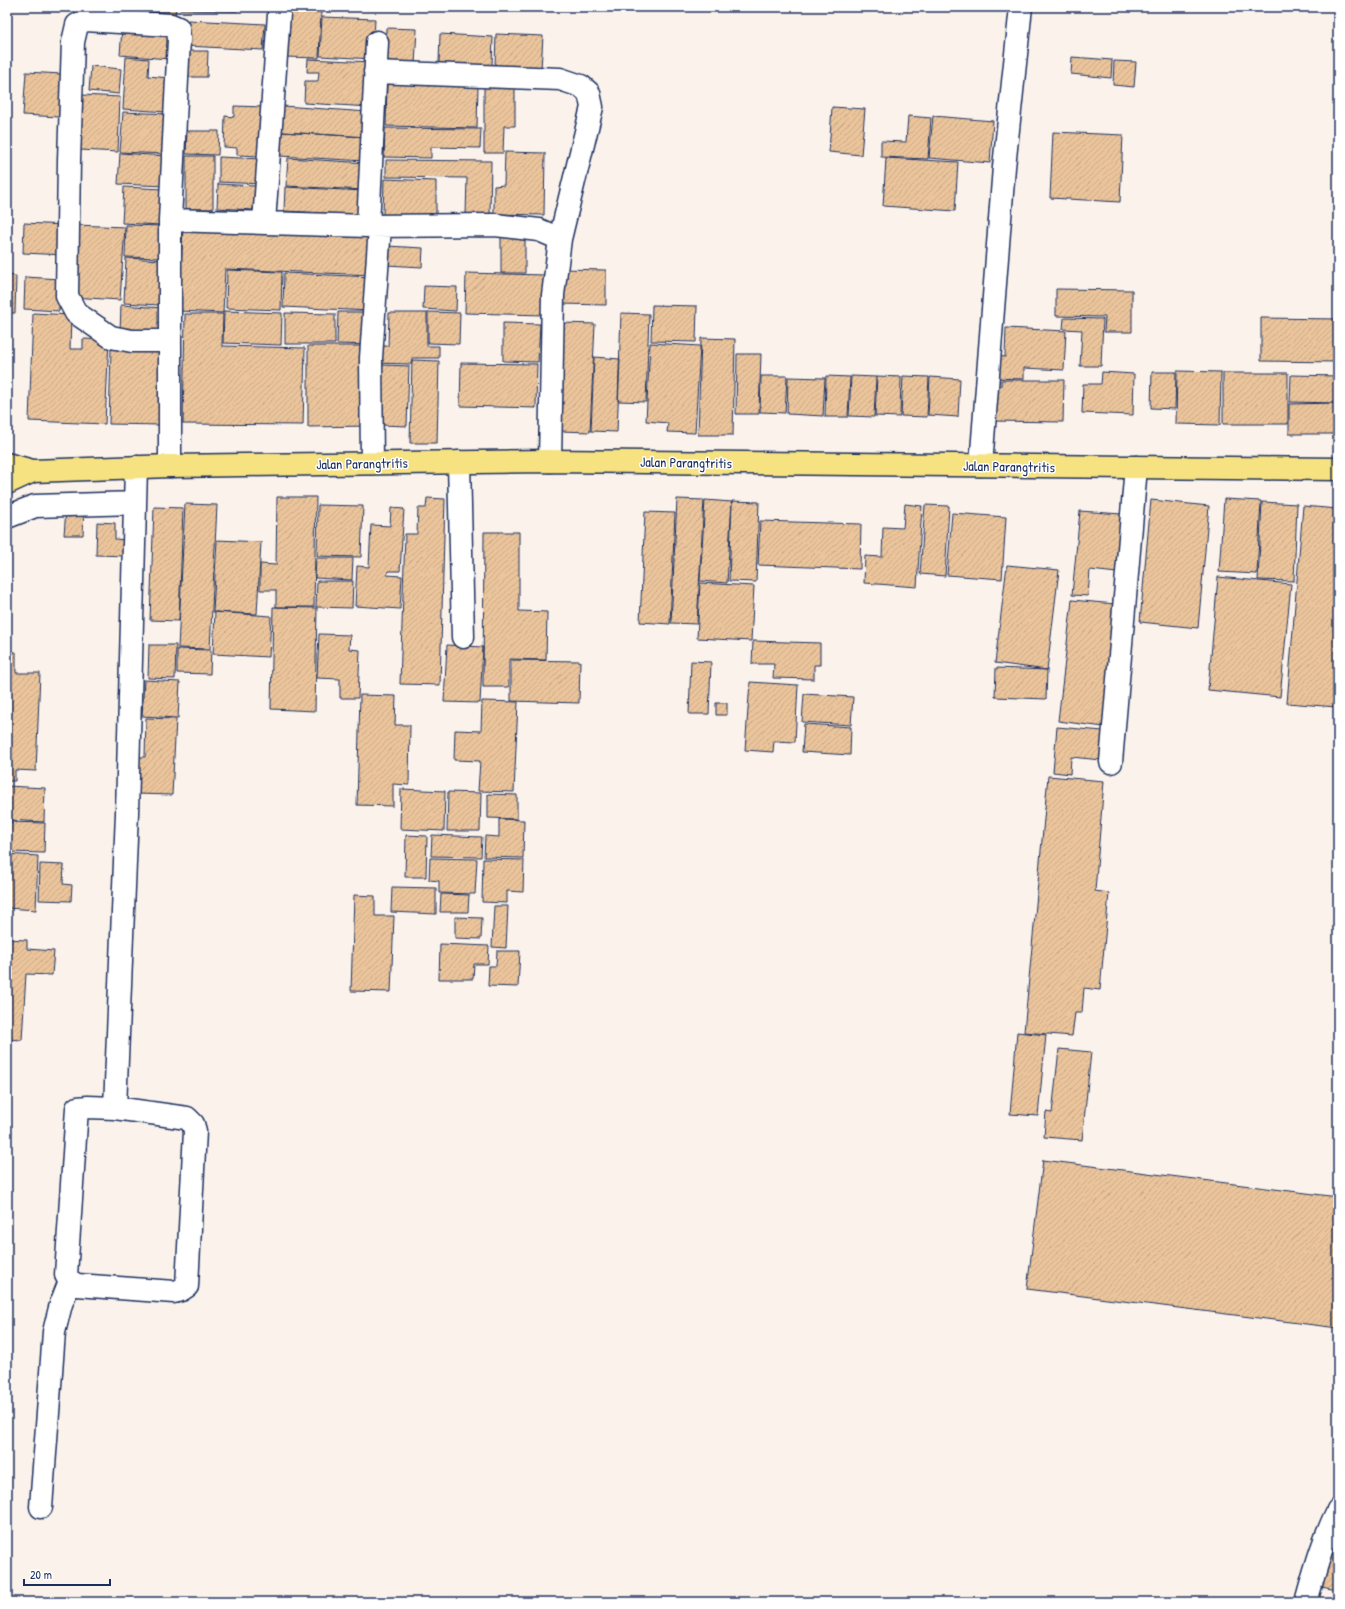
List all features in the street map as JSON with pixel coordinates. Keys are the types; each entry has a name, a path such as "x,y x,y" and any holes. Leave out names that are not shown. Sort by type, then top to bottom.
{"main road":[{"name":"Jalan Parangtritis","path":"7,464 33,471 170,466 550,461 1338,469"},
{"name":"Jalan Parangtritis","path":"7,483 33,471"}],"street":[{"path":"981,465 1004,167 1020,7"},
{"path":"264,222 279,14"},
{"path":"170,342 132,341 111,337 76,314 67,296 69,160 73,42 77,25 85,20 171,25 178,28 179,39 170,220 170,342 170,466"},
{"path":"372,463 371,358 375,72 377,42"},
{"path":"375,72 560,78 581,86 589,93 592,107 560,239 554,295 550,461"},
{"path":"170,220 374,226 495,225 539,230 560,239"},
{"path":"460,462 463,637"},
{"path":"115,1108 127,813 136,467"},
{"path":"1111,762 1136,467"},
{"path":"7,517 35,506 135,503"},
{"path":"88,1106 115,1108 187,1118 193,1124 195,1131 187,1286 181,1290 174,1292 77,1285 70,1281 66,1275 77,1108 88,1106"},
{"path":"41,1507 54,1332 61,1304 70,1281"},
{"path":"1306,1602 1318,1558 1327,1533 1338,1510"}],"building":[{"path":"121,7 176,7 175,18 121,15"},
{"path":"180,7 237,7 237,11 180,10"},
{"path":"287,10 321,12 319,58 284,57"},
{"path":"322,17 375,19 373,59 320,56"},
{"path":"188,20 265,24 263,50 186,46"},
{"path":"122,28 170,32 168,59 120,55"},
{"path":"386,28 417,29 415,64 385,63"},
{"path":"440,34 493,37 492,66 439,63"},
{"path":"496,34 543,36 541,69 495,66"},
{"path":"183,51 208,51 207,77 183,77"},
{"path":"126,57 149,59 148,76 169,78 167,112 123,109"},
{"path":"1072,57 1112,60 1111,78 1071,74"},
{"path":"308,59 372,62 370,107 304,103 305,81 318,81 319,72 307,72"},
{"path":"1114,61 1136,62 1134,87 1113,85"},
{"path":"91,66 121,69 119,94 89,91"},
{"path":"26,72 62,74 59,117 23,115"},
{"path":"387,82 478,85 477,128 386,126"},
{"path":"484,87 515,87 515,126 504,126 503,153 484,153"},
{"path":"82,95 120,97 118,152 80,150"},
{"path":"234,106 263,107 261,156 237,155 237,148 224,147 225,116 234,117"},
{"path":"283,106 368,112 366,137 281,132"},
{"path":"832,107 865,109 861,155 829,152"},
{"path":"123,112 169,114 166,154 120,152"},
{"path":"908,116 931,118 928,159 881,157 881,141 906,142"},
{"path":"933,116 993,121 990,163 929,158"},
{"path":"385,128 481,129 480,148 431,147 431,158 384,157"},
{"path":"187,131 219,131 218,155 186,154"},
{"path":"282,132 366,137 365,161 280,156"},
{"path":"1053,132 1123,135 1120,202 1050,198"},
{"path":"505,152 545,153 544,215 494,214 494,186 504,185"},
{"path":"120,153 166,156 165,186 118,184"},
{"path":"186,156 213,156 213,209 186,209"},
{"path":"219,157 263,159 262,184 219,182"},
{"path":"288,158 366,163 364,190 286,186"},
{"path":"886,158 958,162 955,211 883,206"},
{"path":"386,160 491,161 490,215 466,214 467,178 386,177"},
{"path":"384,179 436,181 436,216 383,215"},
{"path":"218,184 255,186 253,210 217,208"},
{"path":"124,187 163,189 161,225 122,223"},
{"path":"285,187 364,191 363,215 284,211"},
{"path":"24,223 65,225 64,255 23,253"},
{"path":"76,225 125,227 120,300 72,297"},
{"path":"126,225 163,226 162,258 125,257"},
{"path":"183,227 375,236 373,275 225,269 223,313 179,311"},
{"path":"501,237 525,237 525,273 501,273"},
{"path":"387,246 423,248 422,267 386,265"},
{"path":"1335,249 1338,249 1338,274 1334,274"},
{"path":"126,258 162,260 159,305 124,303"},
{"path":"562,269 606,270 606,305 561,304"},
{"path":"227,270 282,272 281,310 226,308"},
{"path":"284,273 374,277 372,311 283,307"},
{"path":"466,273 545,275 544,315 465,313"},
{"path":"7,275 16,276 15,313 7,313"},
{"path":"25,277 61,279 59,311 24,309"},
{"path":"424,286 457,287 456,311 423,309"},
{"path":"1056,289 1132,290 1132,332 1104,332 1105,317 1056,316"},
{"path":"121,305 163,308 162,335 120,333"},
{"path":"652,305 697,306 696,342 651,341"},
{"path":"224,311 282,313 281,345 223,343"},
{"path":"338,312 372,312 371,345 337,344"},
{"path":"428,312 460,313 459,344 428,343"},
{"path":"33,313 71,315 70,349 83,349 83,339 109,340 105,424 29,421"},
{"path":"285,313 335,314 335,344 285,344"},
{"path":"389,313 427,313 427,346 439,346 439,358 412,358 411,364 373,363 374,346 388,346"},
{"path":"621,313 649,314 646,402 618,401"},
{"path":"185,314 223,314 222,346 305,348 303,425 183,424"},
{"path":"1064,318 1103,319 1101,366 1080,366 1082,330 1063,329"},
{"path":"1261,318 1338,319 1338,362 1261,361"},
{"path":"503,323 540,324 538,362 503,361"},
{"path":"563,323 595,324 590,432 559,431"},
{"path":"1006,328 1066,331 1064,370 1024,368 1024,379 993,378 995,356 1005,357"},
{"path":"701,338 735,339 733,435 698,435"},
{"path":"650,343 700,346 695,433 667,432 668,423 646,421"},
{"path":"308,346 368,346 369,426 308,427"},
{"path":"111,349 163,350 161,425 109,424"},
{"path":"737,354 761,354 759,414 736,414"},
{"path":"594,357 620,359 617,432 591,431"},
{"path":"412,360 439,361 437,443 410,443"},
{"path":"461,363 537,364 536,408 460,406"},
{"path":"382,365 409,366 407,426 381,425"},
{"path":"1177,371 1221,372 1220,425 1176,424"},
{"path":"1102,372 1134,374 1133,415 1082,413 1083,384 1101,384"},
{"path":"1152,372 1176,372 1175,409 1151,408"},
{"path":"1223,373 1288,373 1288,424 1223,424"},
{"path":"1291,375 1338,376 1338,403 1290,402"},
{"path":"761,376 787,376 785,413 760,412"},
{"path":"826,376 850,377 848,417 825,417"},
{"path":"851,376 876,377 874,417 849,416"},
{"path":"877,376 901,377 900,417 875,416"},
{"path":"903,376 929,377 927,417 901,416"},
{"path":"788,377 825,378 823,416 787,414"},
{"path":"930,377 960,379 958,417 928,415"},
{"path":"1001,380 1064,380 1063,422 991,421 992,386 1001,386"},
{"path":"1338,403 1338,434 1289,434 1289,404"},
{"path":"277,497 316,497 314,607 276,607 276,590 260,590 260,564 276,565"},
{"path":"427,498 445,499 440,685 400,684 405,534 417,534 418,508 426,508"},
{"path":"677,499 704,500 697,624 671,623"},
{"path":"1224,499 1261,501 1257,574 1219,572"},
{"path":"705,500 732,502 727,583 700,581"},
{"path":"1151,500 1209,506 1198,628 1140,622"},
{"path":"732,501 759,502 756,582 729,581"},
{"path":"1262,502 1297,504 1294,581 1258,580"},
{"path":"185,504 217,505 210,649 178,648"},
{"path":"905,504 922,506 917,587 864,583 865,556 882,557 883,527 903,528"},
{"path":"318,505 363,506 361,557 317,556"},
{"path":"925,505 949,506 945,576 920,574"},
{"path":"1303,506 1338,509 1338,682 1336,707 1287,703"},
{"path":"154,507 183,508 179,621 150,620"},
{"path":"391,508 404,509 400,571 388,571 387,575 402,576 400,609 355,606 357,566 369,567 371,525 390,526"},
{"path":"66,509 84,510 83,535 64,535"},
{"path":"1080,511 1121,514 1117,573 1090,570 1088,596 1072,595"},
{"path":"645,512 675,513 670,624 640,622"},
{"path":"952,513 1006,517 1002,579 947,575"},
{"path":"760,521 861,524 860,569 758,565"},
{"path":"97,522 115,523 115,539 127,540 126,556 96,555"},
{"path":"484,532 519,532 519,611 547,612 546,660 509,659 509,687 483,687"},
{"path":"217,540 261,542 257,614 213,612"},
{"path":"316,558 353,558 352,580 315,578"},
{"path":"1007,565 1059,570 1047,670 995,663"},
{"path":"1218,577 1291,584 1280,697 1208,690"},
{"path":"317,581 353,581 352,608 316,607"},
{"path":"700,583 754,586 751,641 697,638"},
{"path":"1072,600 1115,604 1104,727 1058,721"},
{"path":"273,607 317,608 315,711 271,709"},
{"path":"215,612 271,616 269,657 213,654"},
{"path":"319,634 350,635 349,649 360,650 358,698 340,698 340,679 317,678"},
{"path":"753,641 820,643 820,665 814,665 814,679 773,678 774,664 752,664"},
{"path":"149,645 176,645 175,679 148,678"},
{"path":"447,645 483,647 480,703 444,702"},
{"path":"177,649 211,650 210,674 177,673"},
{"path":"7,652 16,652 16,673 40,673 36,771 15,770 15,781 7,781"},
{"path":"511,660 580,661 579,703 511,701"},
{"path":"691,661 711,662 709,714 689,714"},
{"path":"996,668 1047,670 1046,699 995,697"},
{"path":"144,680 180,682 178,718 142,716"},
{"path":"750,682 798,685 795,742 774,741 773,752 745,750"},
{"path":"804,694 853,697 851,725 802,722"},
{"path":"360,695 396,696 395,725 410,725 409,785 393,784 393,806 357,805"},
{"path":"482,701 518,702 514,792 478,791 480,761 454,760 455,730 481,731"},
{"path":"716,703 727,703 727,715 716,715"},
{"path":"146,718 176,719 172,795 136,794 138,757 145,757"},
{"path":"804,724 851,727 850,755 802,752"},
{"path":"1057,727 1103,731 1101,760 1071,757 1070,774 1053,772"},
{"path":"1048,776 1104,781 1095,891 1109,893 1100,990 1084,988 1082,1013 1075,1013 1072,1036 1024,1032"},
{"path":"7,786 45,788 44,822 7,820"},
{"path":"401,789 445,791 444,831 400,829"},
{"path":"448,792 481,793 480,831 447,831"},
{"path":"488,794 517,795 517,819 488,818"},
{"path":"499,819 524,820 523,858 484,857 485,836 499,837"},
{"path":"7,822 45,823 44,853 7,852"},
{"path":"406,835 427,836 426,877 405,877"},
{"path":"432,835 482,837 481,857 431,856"},
{"path":"7,854 38,856 36,910 7,908"},
{"path":"430,858 477,859 475,894 439,893 439,881 429,880"},
{"path":"483,859 524,860 523,892 507,891 507,903 482,902"},
{"path":"40,864 64,865 63,884 72,885 71,901 39,900"},
{"path":"392,887 436,888 436,914 391,912"},
{"path":"441,894 469,895 468,912 440,912"},
{"path":"354,895 375,896 375,916 394,916 391,992 351,991"},
{"path":"494,906 508,906 506,948 492,947"},
{"path":"455,917 482,918 481,939 455,938"},
{"path":"7,939 27,940 27,949 54,951 52,975 26,974 22,1040 7,1039"},
{"path":"440,944 489,946 488,964 474,964 473,979 439,979"},
{"path":"497,951 520,951 518,987 488,986 489,966 496,966"},
{"path":"1017,1032 1046,1035 1038,1116 1010,1114"},
{"path":"1059,1049 1091,1052 1082,1140 1044,1137 1046,1112 1052,1113"},
{"path":"1043,1160 1338,1197 1338,1328 1027,1289"},
{"path":"1324,1547 1338,1550 1337,1590 1316,1586"}]}
